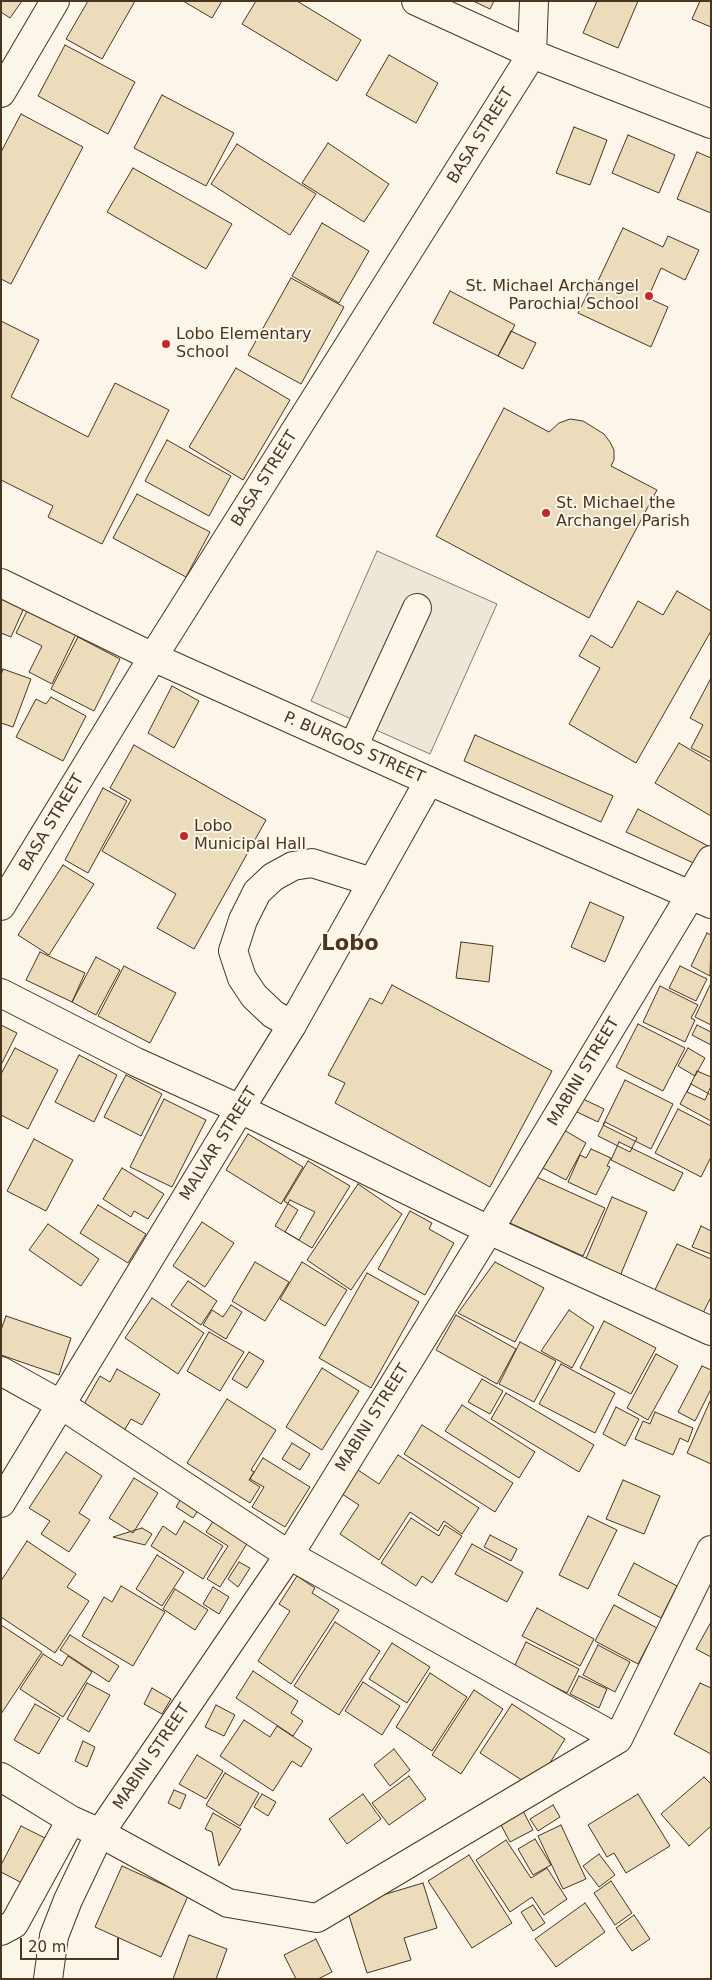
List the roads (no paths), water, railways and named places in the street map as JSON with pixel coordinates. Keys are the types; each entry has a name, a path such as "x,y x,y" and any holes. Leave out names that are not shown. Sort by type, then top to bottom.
{"street":[{"path":"1,93 55,1"},
{"path":"416,1 532,54 711,124"},
{"path":"532,54 534,1"},
{"name":"BASA STREET","path":"1,906 153,658 532,54"},
{"name":"P. BURGOS STREET","path":"1,583 153,658 700,900"},
{"path":"353,747 417,608"},
{"name":"MALVAR STREET","path":"1,1503 292,1025 429,781"},
{"name":"MABINI STREET","path":"48,1979 54,1936 68,1900 100,1833 289,1555 489,1230 700,900 711,860"},
{"path":"292,1025 273,1014 254,996 242,978 233,952 243,920 257,892 273,877 293,866 312,862 372,882"},
{"path":"1,993 136,1062 240,1109 489,1230 711,1330"},
{"path":"1,1371 60,1404 289,1555 618,1739"},
{"path":"1,1777 71,1820 100,1833 228,1903 317,1918 618,1739 711,1550"},
{"path":"1,1931 14,1924 71,1820"}],"place":[{"name":"St. Michael Archangel Parochial School","path":"649,296"},
{"name":"Lobo Elementary School","path":"166,344"},
{"name":"St. Michael the Archangel Parish","path":"546,513"},
{"name":"Lobo Municipal Hall","path":"184,836"}],"district":[{"name":"Lobo","path":"350,945"}]}
